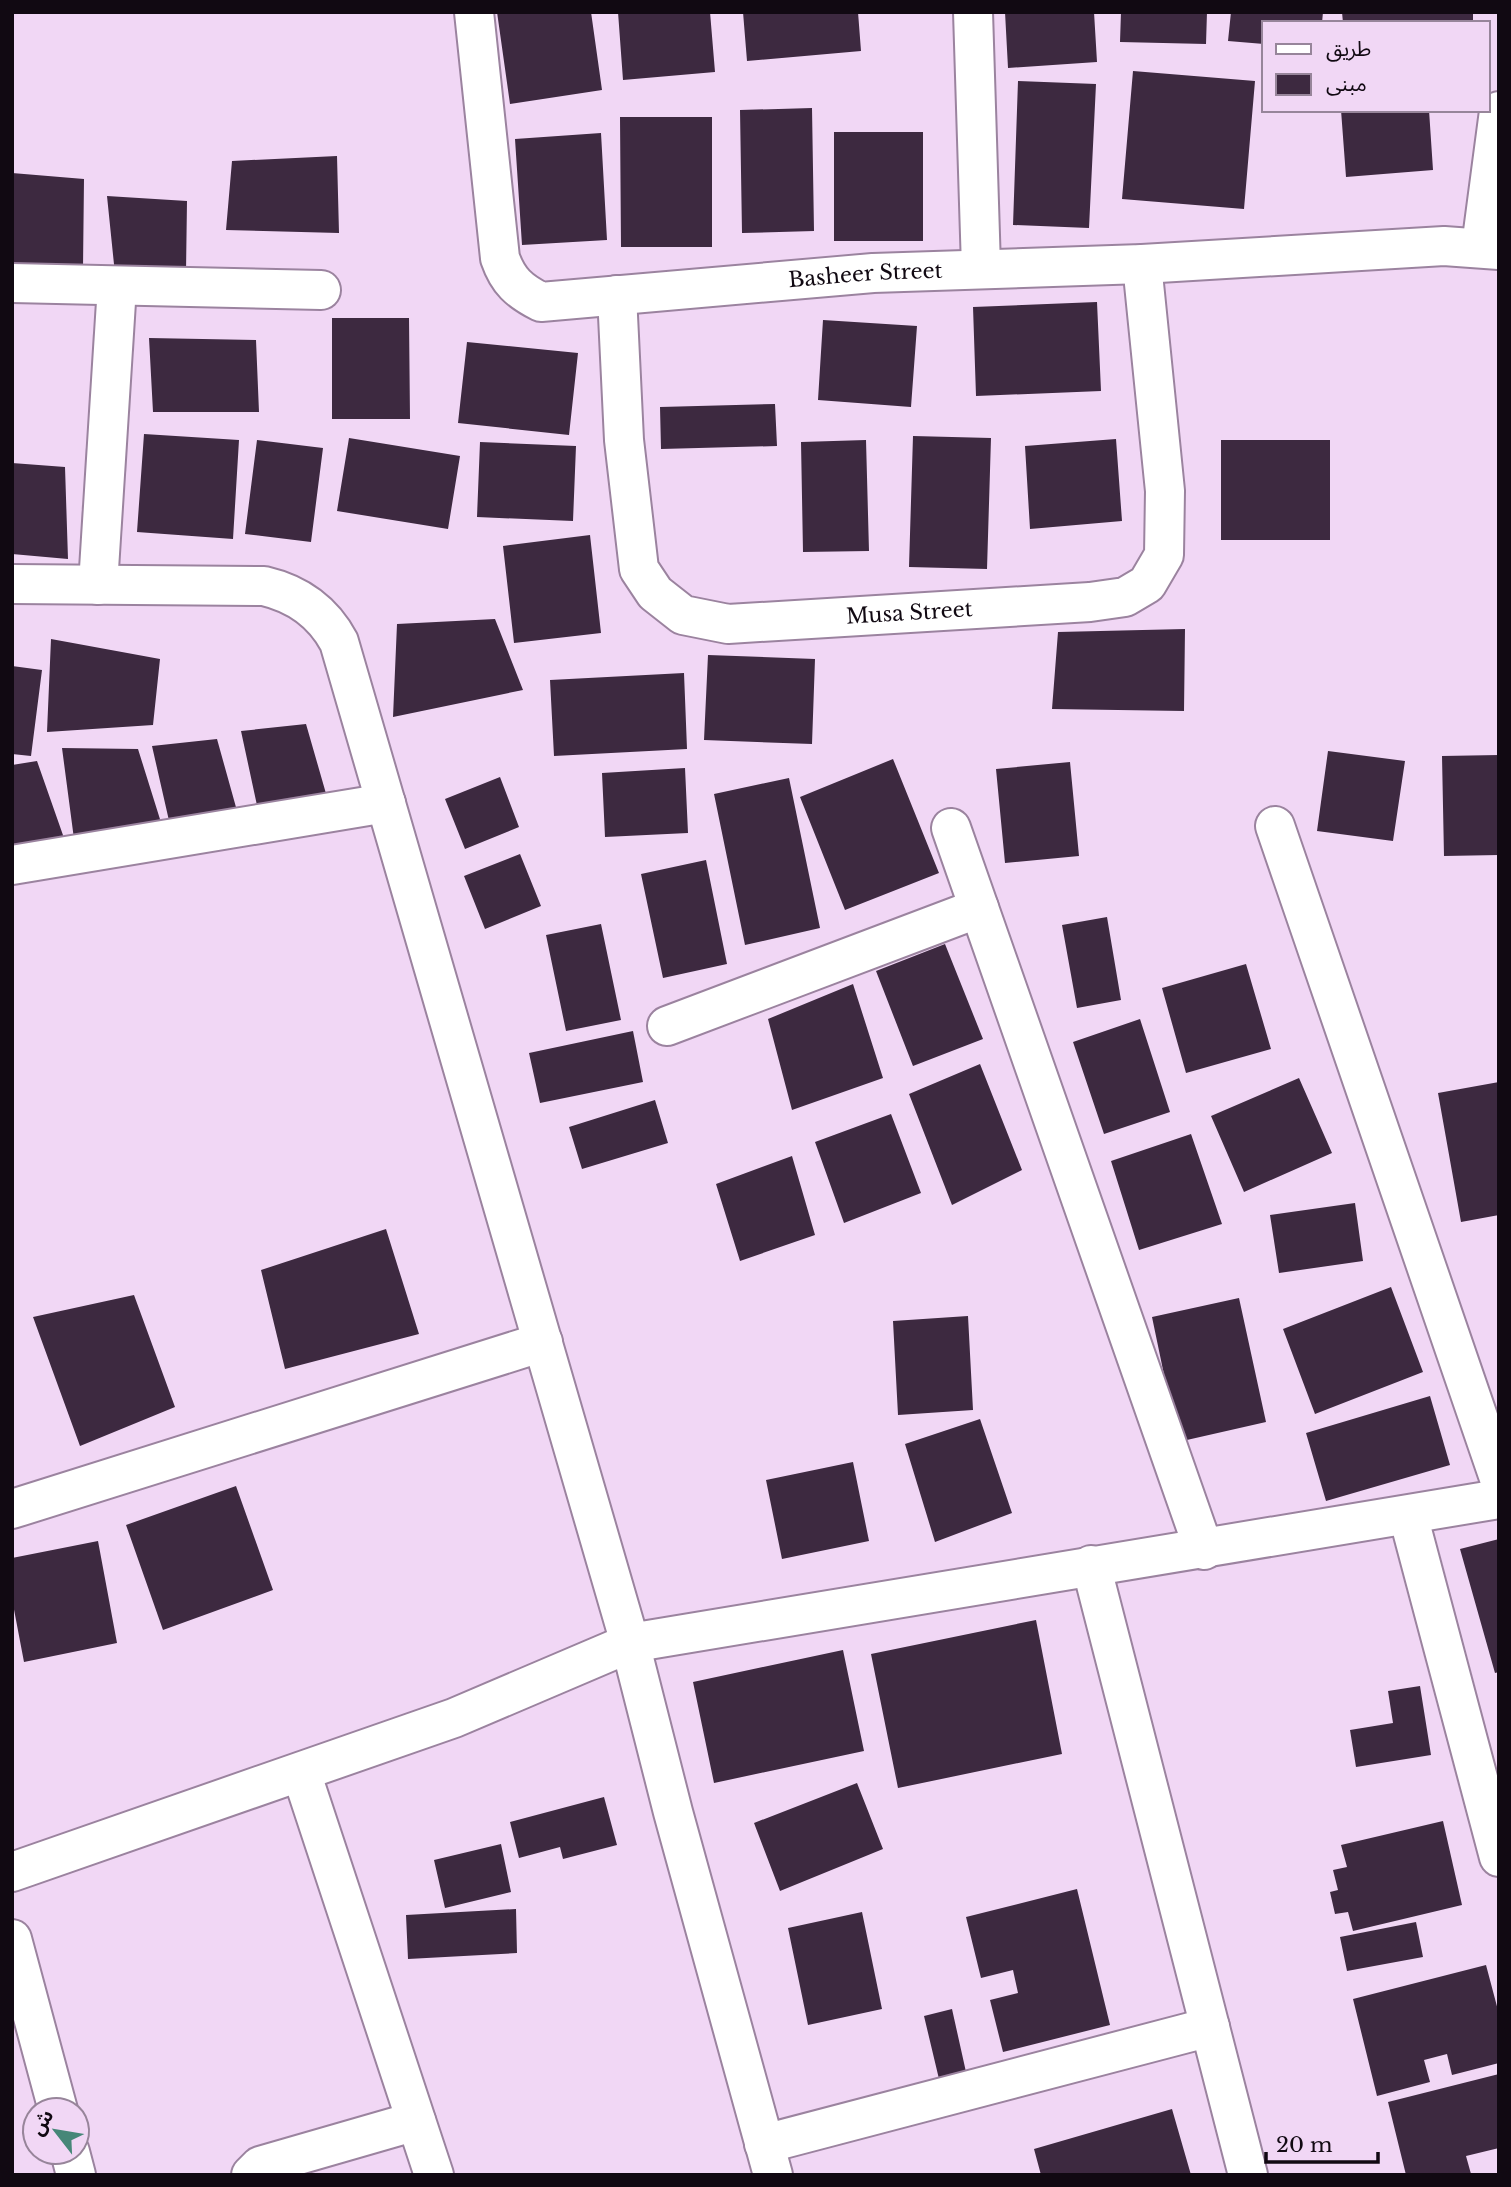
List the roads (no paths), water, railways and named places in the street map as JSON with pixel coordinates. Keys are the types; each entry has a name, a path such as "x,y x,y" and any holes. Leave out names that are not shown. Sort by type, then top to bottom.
{"street":[{"name":"Basheer Street","path":"474,12 500,258 514,286 541,302 873,273 981,267 1142,264 1444,246 1490,249"},
{"path":"973,12 981,267"},
{"path":"1490,249 1499,111"},
{"name":"Musa Street","path":"617,295 624,440 639,569 655,593 683,615 728,624 1090,602 1125,597 1147,584 1164,555 1165,491 1142,264"},
{"path":"12,284 321,290"},
{"path":"97,585 117,286"},
{"path":"12,584 264,586 281,590 303,602 323,617 339,642 630,1643 673,1812 769,2159 1210,2027"},
{"path":"12,865 386,803"},
{"path":"1275,826 1499,1478"},
{"path":"951,828 1204,1550"},
{"path":"667,1026 979,908"},
{"path":"12,1509 543,1342"},
{"path":"12,1872 454,1718 630,1643 1499,1499"},
{"path":"1408,1515 1499,1857"},
{"path":"1091,1565 1248,2175"},
{"path":"301,1772 434,2175"},
{"path":"12,1939 54,2096"},
{"path":"251,2175 260,2166 416,2121"}]}
